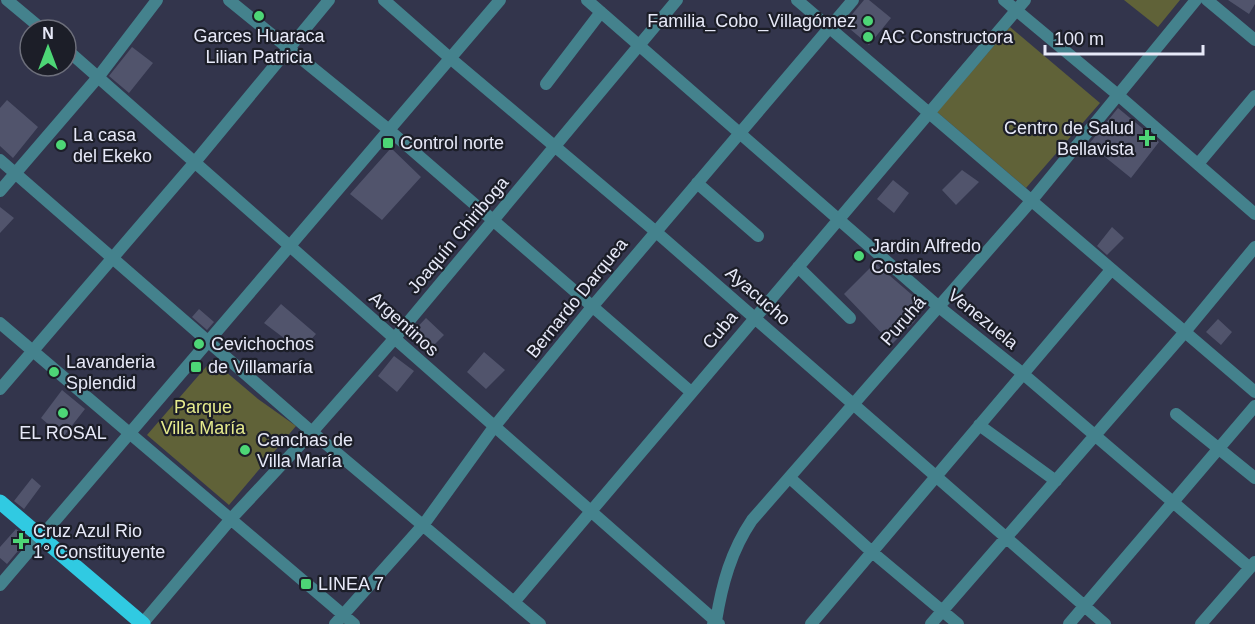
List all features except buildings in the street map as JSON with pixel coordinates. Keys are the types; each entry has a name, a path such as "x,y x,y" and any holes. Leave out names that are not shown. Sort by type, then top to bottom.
{"main road":[{"path":"0,502 143,624"}],"street":[{"path":"7,0 29,18"},
{"path":"0,191 99,76 157,0"},
{"path":"229,0 389,130 692,392"},
{"path":"0,389 195,162 329,0"},
{"name":"Ayacucho","path":"384,0 755,317 1105,624"},
{"path":"0,585 500,0"},
{"name":"Venezuela","path":"587,0 939,307 1173,502 1253,565"},
{"name":"Joaquín Chiriboga","path":"143,624 230,520 394,339 677,0"},
{"path":"797,0 1255,392"},
{"name":"Bernardo Darquea","path":"339,619 424,524 494,427 655,231 853,0"},
{"path":"1004,0 1255,214"},
{"name":"Cuba","path":"514,602 1025,0"},
{"name":"Puruhá","path":"716,623 728,567 739,539 752,520 1032,200 1196,0"},
{"path":"1208,0 1255,40"},
{"path":"546,84 601,12"},
{"name":"Argentinos","path":"78,59 716,623"},
{"path":"1198,164 1255,96"},
{"path":"0,160 207,342 540,624"},
{"path":"696,183 758,236"},
{"path":"931,624 1095,437 1255,247"},
{"path":"798,267 850,318"},
{"path":"811,624 1111,270"},
{"path":"0,323 230,520 339,619 354,624"},
{"path":"1069,624 1255,406"},
{"path":"1176,414 1255,478"},
{"path":"979,425 1056,481"},
{"path":"790,478 872,552 958,624"},
{"path":"1201,624 1253,565"}],"green space":[{"path":"1124,0 1180,0 1158,27"},
{"path":"1010,27 1100,103 1026,188 937,112"},
{"name":"Parque Villa María","path":"212,360 258,399 296,426 229,505 147,435"}],"place":[{"name":"Garces Huaraca Lilian Patricia","path":"259,16"},
{"name":"Familia_Cobo_Villagómez","path":"868,21"},
{"name":"AC Constructora","path":"868,37"},
{"name":"Centro de Salud Bellavista","path":"1147,138"},
{"name":"Control norte","path":"388,143"},
{"name":"La casa del Ekeko","path":"61,145"},
{"name":"Jardin Alfredo Costales","path":"859,256"},
{"name":"Cevichochos","path":"199,344"},
{"name":"de Villamaría","path":"196,367"},
{"name":"Lavanderia Splendid","path":"54,372"},
{"name":"EL ROSAL","path":"63,413"},
{"name":"Canchas de Villa María","path":"245,450"},
{"name":"Cruz Azul Rio 1° Constituyente","path":"21,541"},
{"name":"LINEA 7","path":"306,584"}]}
